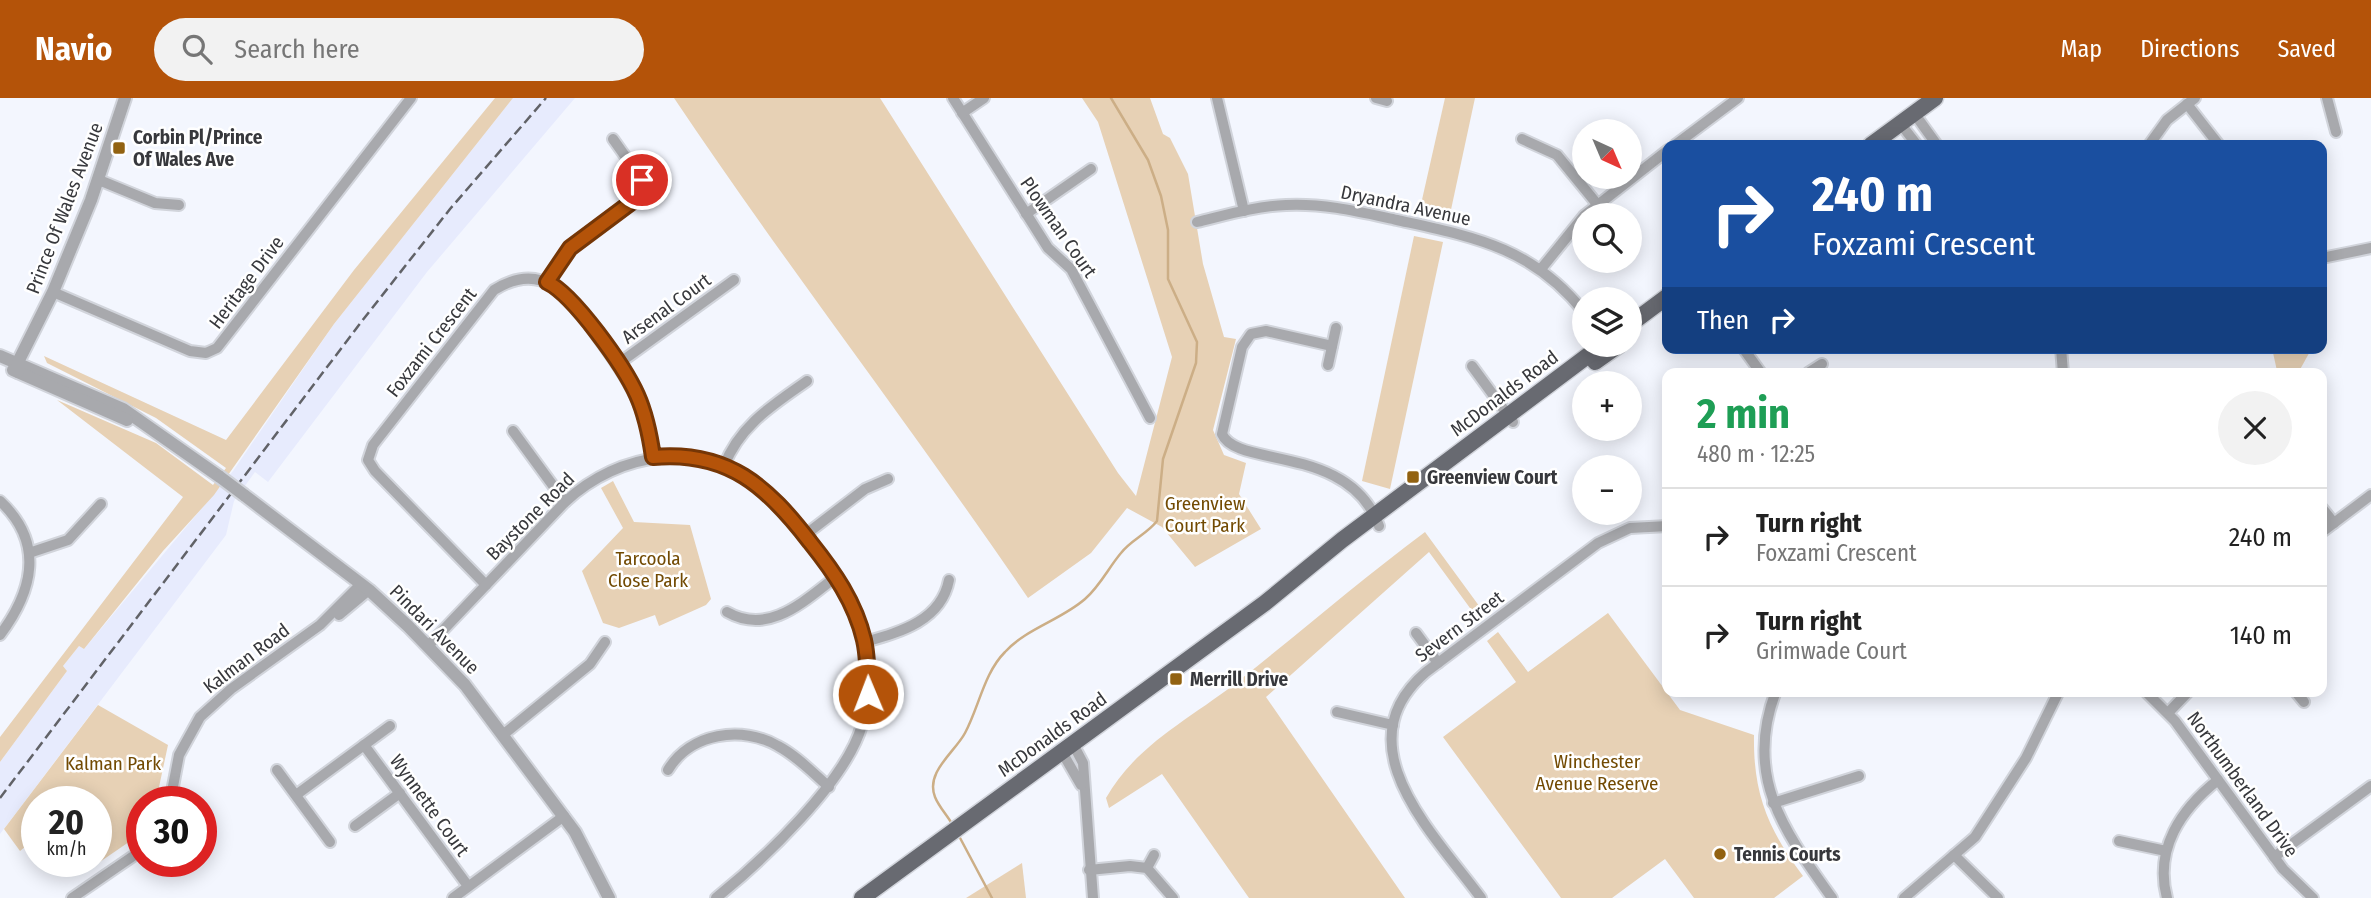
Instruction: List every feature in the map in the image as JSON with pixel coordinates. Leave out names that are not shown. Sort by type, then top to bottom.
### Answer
[{"type":"main road","points":[[1917,117],[1935,98]]},
{"type":"main road","points":[[1880,140],[1950,98]]},
{"type":"main road","points":[[1891,140],[1903,127]]},
{"type":"main road","points":[[1642,315],[1662,300]]},
{"type":"main road","points":[[1642,328],[1662,313]]},
{"type":"main road","name":"McDonalds Road","points":[[862,898],[1595,357]]},
{"type":"street","name":"Prince Of Wales Avenue","points":[[20,366],[99,180],[125,98]]},
{"type":"street","name":"Heritage Drive","points":[[53,292],[190,351],[211,351],[221,344],[411,98]]},
{"type":"street","name":"Plowman Court","points":[[953,98],[1054,255],[1071,269],[1150,418]]},
{"type":"street","points":[[962,113],[984,98]]},
{"type":"street","points":[[1217,98],[1244,211]]},
{"type":"street","points":[[1376,98],[1387,101]]},
{"type":"street","points":[[1682,140],[1738,98]]},
{"type":"street","points":[[2327,98],[2336,132]]},
{"type":"street","points":[[2153,140],[2167,120],[2191,101],[2215,140]]},
{"type":"street","points":[[1917,117],[1933,140]]},
{"type":"street","points":[[1903,127],[1913,140]]},
{"type":"street","points":[[613,139],[642,180],[643,190],[636,200],[564,253],[547,282],[573,302],[618,364],[641,404],[653,457]]},
{"type":"street","points":[[1522,139],[1557,155],[1596,203]]},
{"type":"street","points":[[1598,203],[1662,155]]},
{"type":"street","points":[[1026,214],[1091,169]]},
{"type":"street","points":[[99,180],[155,203],[180,205]]},
{"type":"street","name":"Dryandra Avenue","points":[[1197,222],[1244,211],[1300,205],[1350,210],[1478,238],[1508,249],[1541,269],[1572,300]]},
{"type":"street","points":[[1541,269],[1572,231]]},
{"type":"street","points":[[2327,257],[2371,248]]},
{"type":"street","name":"Arsenal Court","points":[[618,364],[734,280]]},
{"type":"street","name":"Foxzami Crescent","points":[[486,585],[375,471],[369,463],[369,455],[373,445],[487,296],[512,281],[547,282]]},
{"type":"street","points":[[1328,365],[1336,328]]},
{"type":"street","points":[[1332,346],[1266,331],[1251,334],[1242,347],[1222,435],[1234,448],[1322,468],[1341,478],[1375,520]]},
{"type":"street","name":"Pindari Avenue","points":[[0,356],[175,443],[365,587],[428,646],[504,734],[586,850],[609,898]]},
{"type":"street","name":"Pindari Avenue","points":[[0,364],[20,366]]},
{"type":"street","points":[[1816,368],[1822,364]]},
{"type":"street","points":[[1472,366],[1511,419]]},
{"type":"street","points":[[724,466],[730,449],[748,425],[807,381]]},
{"type":"street","points":[[513,431],[565,502]]},
{"type":"street","name":"Baystone Road","points":[[428,646],[565,502],[598,476],[623,464],[653,457],[691,458],[724,466],[764,488],[805,535],[836,576],[852,603],[865,642],[868,694],[862,727],[848,759],[829,787],[716,898]]},
{"type":"street","points":[[805,535],[865,488],[888,479]]},
{"type":"street","points":[[2327,528],[2371,495]]},
{"type":"street","points":[[0,501],[20,527],[29,553],[29,576],[24,598],[0,635]]},
{"type":"street","points":[[29,553],[68,540],[102,504]]},
{"type":"street","points":[[2327,514],[2334,523]]},
{"type":"street","name":"Severn Street","points":[[1481,898],[1400,784],[1392,761],[1393,725],[1408,691],[1438,663],[1608,537],[1640,526],[1662,526]]},
{"type":"street","points":[[727,612],[744,621],[771,619],[798,605],[836,576]]},
{"type":"street","points":[[865,642],[907,628],[928,616],[940,605],[949,580]]},
{"type":"street","name":"Kalman Road","points":[[173,786],[179,755],[200,717],[230,689],[320,625],[346,610],[365,587]]},
{"type":"street","points":[[1416,633],[1438,663]]},
{"type":"street","points":[[504,734],[590,664],[605,642]]},
{"type":"street","points":[[1775,697],[1765,747],[1773,803],[1792,843],[1832,898]]},
{"type":"street","points":[[1904,898],[1954,855],[1993,809],[2026,758],[2055,697]]},
{"type":"street","name":"Northumberland Drive","points":[[2151,697],[2168,713],[2292,880],[2313,898]]},
{"type":"street","points":[[2168,713],[2183,697]]},
{"type":"street","points":[[2300,697],[2304,702]]},
{"type":"street","points":[[1337,712],[1393,725]]},
{"type":"street","name":"Wynnette Court","points":[[296,795],[390,726]]},
{"type":"street","points":[[668,770],[676,758],[696,744],[717,736],[741,734],[777,745],[829,787]]},
{"type":"street","name":"Wynnette Court","points":[[364,745],[468,886]]},
{"type":"street","points":[[1068,748],[1083,763],[1093,898]]},
{"type":"street","points":[[277,770],[330,842]]},
{"type":"street","points":[[1773,803],[1858,776]]},
{"type":"street","points":[[2167,898],[2164,870],[2166,851],[2185,810],[2218,780]]},
{"type":"street","points":[[2274,857],[2371,786]]},
{"type":"street","points":[[355,826],[400,793]]},
{"type":"street","points":[[453,898],[564,816]]},
{"type":"street","points":[[2119,841],[2166,851]]},
{"type":"street","points":[[1147,868],[1154,855]]},
{"type":"street","points":[[1954,855],[1998,898]]},
{"type":"street","points":[[72,898],[126,861]]},
{"type":"street","points":[[1090,870],[1130,866],[1147,868],[1173,898]]},
{"type":"shaded area","points":[[513,98],[575,98],[427,272],[268,482],[255,472],[234,501],[226,535],[36,786],[21,786],[21,806],[0,834],[0,762],[67,671],[63,666],[79,646],[84,649],[233,471],[334,324]]},
{"type":"green space","points":[[495,98],[513,98],[334,324],[214,495],[163,551],[84,649],[79,646],[63,666],[67,671],[0,762],[0,737],[183,497],[57,400],[156,443],[213,485],[226,468],[156,418],[47,363],[44,356],[226,440],[354,270]]},
{"type":"green space","name":"Greenview Court Park","points":[[674,98],[880,98],[1118,473],[1136,496],[1172,357],[1098,122],[1082,98],[1150,98],[1163,134],[1170,138],[1188,174],[1203,264],[1224,337],[1236,339],[1213,430],[1224,455],[1246,463],[1239,494],[1261,529],[1195,567],[1162,527],[1127,508],[1091,553],[1028,598]]},
{"type":"green space","points":[[1445,98],[1475,98],[1449,219],[1419,213]]},
{"type":"green space","points":[[1414,236],[1443,242],[1390,489],[1362,481]]},
{"type":"green space","points":[[2273,354],[2309,354],[2301,368],[2276,368]]},
{"type":"green space","name":"Tarcoola Close Park","points":[[613,481],[634,522],[690,525],[711,599],[706,605],[659,626],[655,615],[619,628],[603,623],[582,571],[623,528],[601,488]]},
{"type":"green space","points":[[1425,532],[1485,614],[1478,619],[1429,552],[1266,697],[1405,898],[1249,898],[1162,774],[1109,808],[1106,798],[1119,779],[1150,746],[1241,679]]},
{"type":"green space","name":"Winchester Avenue Reserve","points":[[1608,613],[1662,686],[1662,697],[1670,697],[1680,710],[1754,735],[1756,775],[1765,810],[1780,842],[1803,876],[1774,898],[1694,898],[1665,859],[1612,898],[1561,898],[1443,737],[1516,682],[1487,641],[1498,632],[1528,672]]},
{"type":"green space","name":"Kalman Park","points":[[98,705],[168,745],[159,786],[126,786],[126,844],[112,854],[112,786],[37,786]]},
{"type":"green space","name":"Kalman Park","points":[[21,807],[20,851],[4,829]]},
{"type":"green space","points":[[1022,863],[1026,898],[966,898]]},
{"type":"waterway","points":[[952,824],[935,797],[934,779],[942,763],[965,733],[998,660],[1023,637],[1085,599],[1125,548],[1157,521],[1163,459],[1196,363],[1197,342],[1168,279],[1168,230],[1161,196],[1148,160],[1111,98]]},
{"type":"waterway","points":[[959,836],[992,898]]},
{"type":"railway","points":[[0,798],[362,321],[450,209],[546,98]]},
{"type":"place","name":"Corbin Pl/Prince Of Wales Ave","points":[[119,148]]},
{"type":"place","name":"Greenview Court","points":[[1413,477]]},
{"type":"place","name":"Merrill Drive","points":[[1176,679]]},
{"type":"place","name":"Tennis Courts","points":[[1720,854]]},
{"type":"route","points":[[642,180],[644,186],[641,195],[564,253],[547,282],[565,293],[573,302],[636,392],[646,419],[653,457],[691,458],[724,466],[764,488],[782,505],[836,576],[852,603],[865,642],[868,694]]}]
